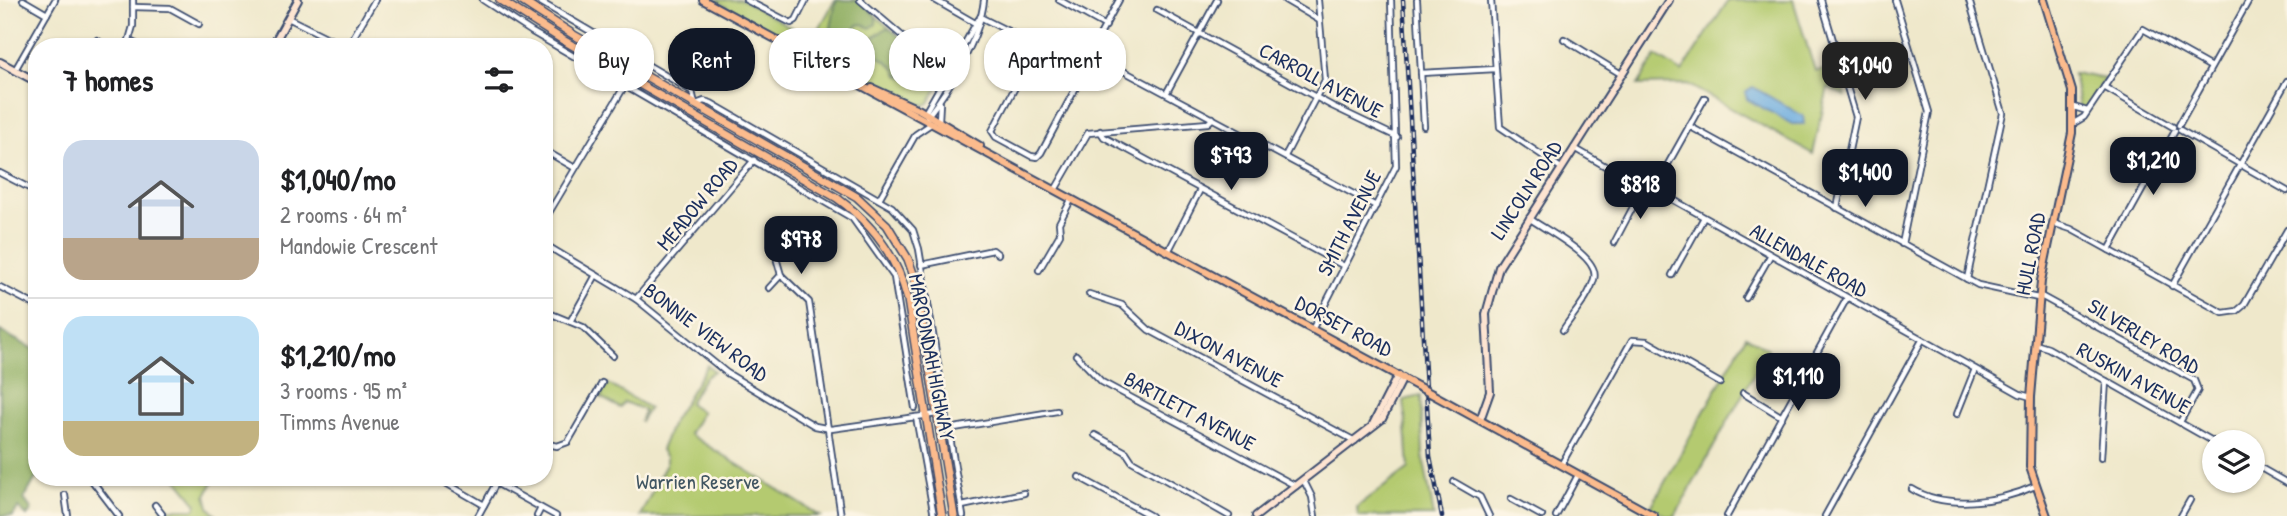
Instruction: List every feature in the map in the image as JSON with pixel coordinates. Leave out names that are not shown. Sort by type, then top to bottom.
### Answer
[{"type":"highway","name":"MAROONDAH HIGHWAY","points":[[500,0],[562,40],[837,198],[874,230],[902,275],[926,415],[939,516]]},
{"type":"highway","name":"MAROONDAH HIGHWAY","points":[[520,0],[847,191],[878,215],[908,258],[918,296],[954,516]]},
{"type":"main road","points":[[277,38],[298,0]]},
{"type":"main road","name":"DORSET ROAD","points":[[703,0],[842,76],[927,118],[1016,170],[1416,385],[1652,516]]},
{"type":"main road","name":"LINCOLN ROAD","points":[[1480,420],[1490,392],[1486,321],[1489,295],[1504,256],[1669,0]]},
{"type":"main road","name":"HULL ROAD","points":[[2044,0],[2074,107],[2074,123],[2039,296],[2031,397],[2028,458],[2047,516]]},
{"type":"main road","points":[[0,62],[28,77]]},
{"type":"main road","points":[[1372,426],[1400,377]]},
{"type":"main road","points":[[1256,516],[1381,419],[1397,393],[1400,377]]},
{"type":"main road","points":[[1397,393],[1416,385]]},
{"type":"street","points":[[23,0],[47,14]]},
{"type":"street","points":[[33,38],[55,0]]},
{"type":"street","points":[[130,38],[132,0]]},
{"type":"street","points":[[353,38],[375,0]]},
{"type":"street","points":[[483,0],[545,38]]},
{"type":"street","points":[[537,0],[692,91],[695,104],[685,121]]},
{"type":"street","points":[[746,0],[791,23],[796,20],[806,0]]},
{"type":"street","points":[[860,0],[893,28]]},
{"type":"street","points":[[935,0],[977,24]]},
{"type":"street","points":[[970,37],[980,17],[984,0]]},
{"type":"street","points":[[1061,0],[1106,26],[1119,0]]},
{"type":"street","points":[[1167,92],[1217,0]]},
{"type":"street","points":[[1285,0],[1320,20]]},
{"type":"street","points":[[1285,156],[1325,80],[1318,0]]},
{"type":"street","name":"SMITH AVENUE","points":[[1312,330],[1396,166],[1391,0]]},
{"type":"street","points":[[1417,0],[1424,126]]},
{"type":"street","points":[[1491,0],[1501,129],[1561,168]]},
{"type":"street","points":[[1821,0],[1856,117],[1838,208]]},
{"type":"street","points":[[1895,0],[1929,112],[1902,244]]},
{"type":"street","points":[[1966,279],[2003,113],[1969,0]]},
{"type":"street","points":[[2109,250],[2249,0]]},
{"type":"street","points":[[133,7],[170,8],[199,24]]},
{"type":"street","name":"CARROLL AVENUE","points":[[1157,10],[1397,137]]},
{"type":"street","points":[[980,17],[1002,28]]},
{"type":"street","points":[[288,18],[328,38]]},
{"type":"street","points":[[2074,123],[2087,111],[2143,29],[2211,67]]},
{"type":"street","points":[[1564,39],[1621,74]]},
{"type":"street","points":[[553,43],[574,56]]},
{"type":"street","points":[[15,70],[28,47]]},
{"type":"street","points":[[1421,74],[1496,69]]},
{"type":"street","points":[[1126,72],[1376,206]]},
{"type":"street","points":[[2172,286],[2287,81]]},
{"type":"street","points":[[2104,87],[2287,191]]},
{"type":"street","points":[[553,206],[622,91]]},
{"type":"street","points":[[631,91],[852,218],[888,267],[897,293],[915,408]]},
{"type":"street","points":[[916,134],[924,125],[941,91]]},
{"type":"street","points":[[879,199],[945,91]]},
{"type":"street","points":[[1013,91],[992,131],[996,137],[1037,157],[1074,91]]},
{"type":"street","points":[[927,118],[943,95]]},
{"type":"street","points":[[1654,189],[1705,98]]},
{"type":"street","points":[[695,104],[704,101],[711,103],[879,199],[900,213],[913,230],[963,516]]},
{"type":"street","points":[[2074,107],[2087,111]]},
{"type":"street","points":[[1055,191],[1082,138],[1100,131],[1209,123],[1213,117]]},
{"type":"street","name":"SILVERLEY ROAD","points":[[1689,125],[1966,279],[2039,296],[2194,380],[2197,390],[2180,422]]},
{"type":"street","points":[[1100,131],[1104,137],[1344,267]]},
{"type":"street","name":"ALLENDALE ROAD","points":[[1574,148],[1643,188],[1654,189],[1921,342],[2020,394],[2031,397]]},
{"type":"street","points":[[553,156],[575,169]]},
{"type":"street","points":[[789,157],[806,157]]},
{"type":"street","name":"MEADOW ROAD","points":[[636,299],[754,160]]},
{"type":"street","points":[[0,173],[28,187]]},
{"type":"street","points":[[1614,243],[1643,188]]},
{"type":"street","points":[[1168,252],[1200,190]]},
{"type":"street","points":[[1039,270],[1060,234],[1059,223],[1071,200]]},
{"type":"street","points":[[1529,218],[1576,248],[1593,270],[1595,278],[1581,306],[1563,330]]},
{"type":"street","points":[[1672,275],[1703,219]]},
{"type":"street","points":[[2053,222],[2067,226],[2220,312],[2237,311],[2244,306],[2287,230]]},
{"type":"street","points":[[921,265],[990,248],[998,254]]},
{"type":"street","name":"BONNIE VIEW ROAD","points":[[553,249],[636,299],[727,373],[815,426],[827,428]]},
{"type":"street","points":[[1746,298],[1770,256]]},
{"type":"street","points":[[777,261],[781,275],[809,302],[841,516]]},
{"type":"street","points":[[571,320],[596,275]]},
{"type":"street","points":[[769,288],[781,275]]},
{"type":"street","points":[[924,281],[918,296],[929,310]]},
{"type":"street","points":[[0,287],[28,301]]},
{"type":"street","name":"DIXON AVENUE","points":[[1090,294],[1122,305],[1149,330],[1356,441]]},
{"type":"street","points":[[1727,516],[1847,298]]},
{"type":"street","points":[[553,314],[571,320],[614,356]]},
{"type":"street","points":[[1561,465],[1628,344],[1635,339],[1647,341],[1720,383]]},
{"type":"street","points":[[1825,516],[1921,342]]},
{"type":"street","name":"RUSKIN AVENUE","points":[[2035,344],[2044,346],[2202,435]]},
{"type":"street","name":"BARTLETT AVENUE","points":[[1076,355],[1102,382],[1297,486]]},
{"type":"street","points":[[1957,414],[1975,369]]},
{"type":"street","points":[[2101,458],[2106,381]]},
{"type":"street","points":[[553,445],[568,442],[602,383]]},
{"type":"street","points":[[1743,393],[1782,417]]},
{"type":"street","points":[[913,394],[924,404]]},
{"type":"street","points":[[948,429],[1057,411]]},
{"type":"street","points":[[827,428],[937,414]]},
{"type":"street","points":[[916,417],[931,501],[939,516]]},
{"type":"street","points":[[1095,435],[1126,452],[1132,461],[1229,516]]},
{"type":"street","points":[[2265,470],[2287,483]]},
{"type":"street","points":[[1556,516],[1578,475]]},
{"type":"street","points":[[1079,477],[1151,516]]},
{"type":"street","points":[[1304,481],[1312,498],[1315,516]]},
{"type":"street","points":[[1454,482],[1479,496],[1489,516]]},
{"type":"street","points":[[96,486],[119,516]]},
{"type":"street","points":[[452,486],[484,505]]},
{"type":"street","points":[[478,516],[495,486]]},
{"type":"street","points":[[506,486],[556,516]]},
{"type":"street","points":[[1912,489],[1950,502],[2001,500],[2035,486]]},
{"type":"street","points":[[962,506],[1024,493]]},
{"type":"street","points":[[65,495],[68,516]]},
{"type":"street","points":[[1511,499],[1542,516]]},
{"type":"street","points":[[2181,516],[2190,500]]},
{"type":"street","points":[[537,516],[541,508]]},
{"type":"street","points":[[155,516],[158,509]]},
{"type":"green space","points":[[714,0],[743,0],[792,28],[769,28],[769,31]]},
{"type":"green space","points":[[835,0],[859,0],[889,28],[889,91],[936,91],[929,103],[922,106],[875,85],[875,28],[820,28]]},
{"type":"green space","points":[[836,0],[859,0],[876,16],[876,24],[870,28],[863,24],[856,28],[831,28]]},
{"type":"green space","points":[[1793,0],[1815,71],[1837,69],[1845,96],[1828,87],[1813,154],[1687,84],[1638,85],[1656,56],[1682,72],[1728,1]]},
{"type":"green space","points":[[889,28],[889,64],[875,54],[875,36]]},
{"type":"green space","points":[[2073,73],[2105,79],[2085,108],[2079,106]]},
{"type":"green space","points":[[0,331],[28,346],[28,486],[31,486],[24,499],[32,510],[27,516],[18,508],[13,516],[0,516]]},
{"type":"green space","points":[[1746,336],[1768,349],[1675,516],[1667,516],[1651,507]]},
{"type":"green space","name":"Warrien Reserve","points":[[707,365],[714,371],[704,378],[689,403],[702,412],[689,434],[820,516],[640,516],[666,464],[666,457],[661,450],[672,423]]},
{"type":"green space","points":[[608,384],[649,408],[640,422],[644,410],[624,402],[620,408],[600,397]]},
{"type":"green space","points":[[1421,396],[1423,456],[1434,516],[1358,516],[1357,507],[1409,468],[1404,400]]},
{"type":"green space","points":[[182,486],[211,486],[206,495],[209,507],[217,516],[166,513],[162,509],[194,509],[197,504]]},
{"type":"water","points":[[1753,87],[1803,116],[1804,124],[1792,124],[1747,99],[1745,92]]},
{"type":"railway","points":[[1403,0],[1430,456],[1442,516]]}]
